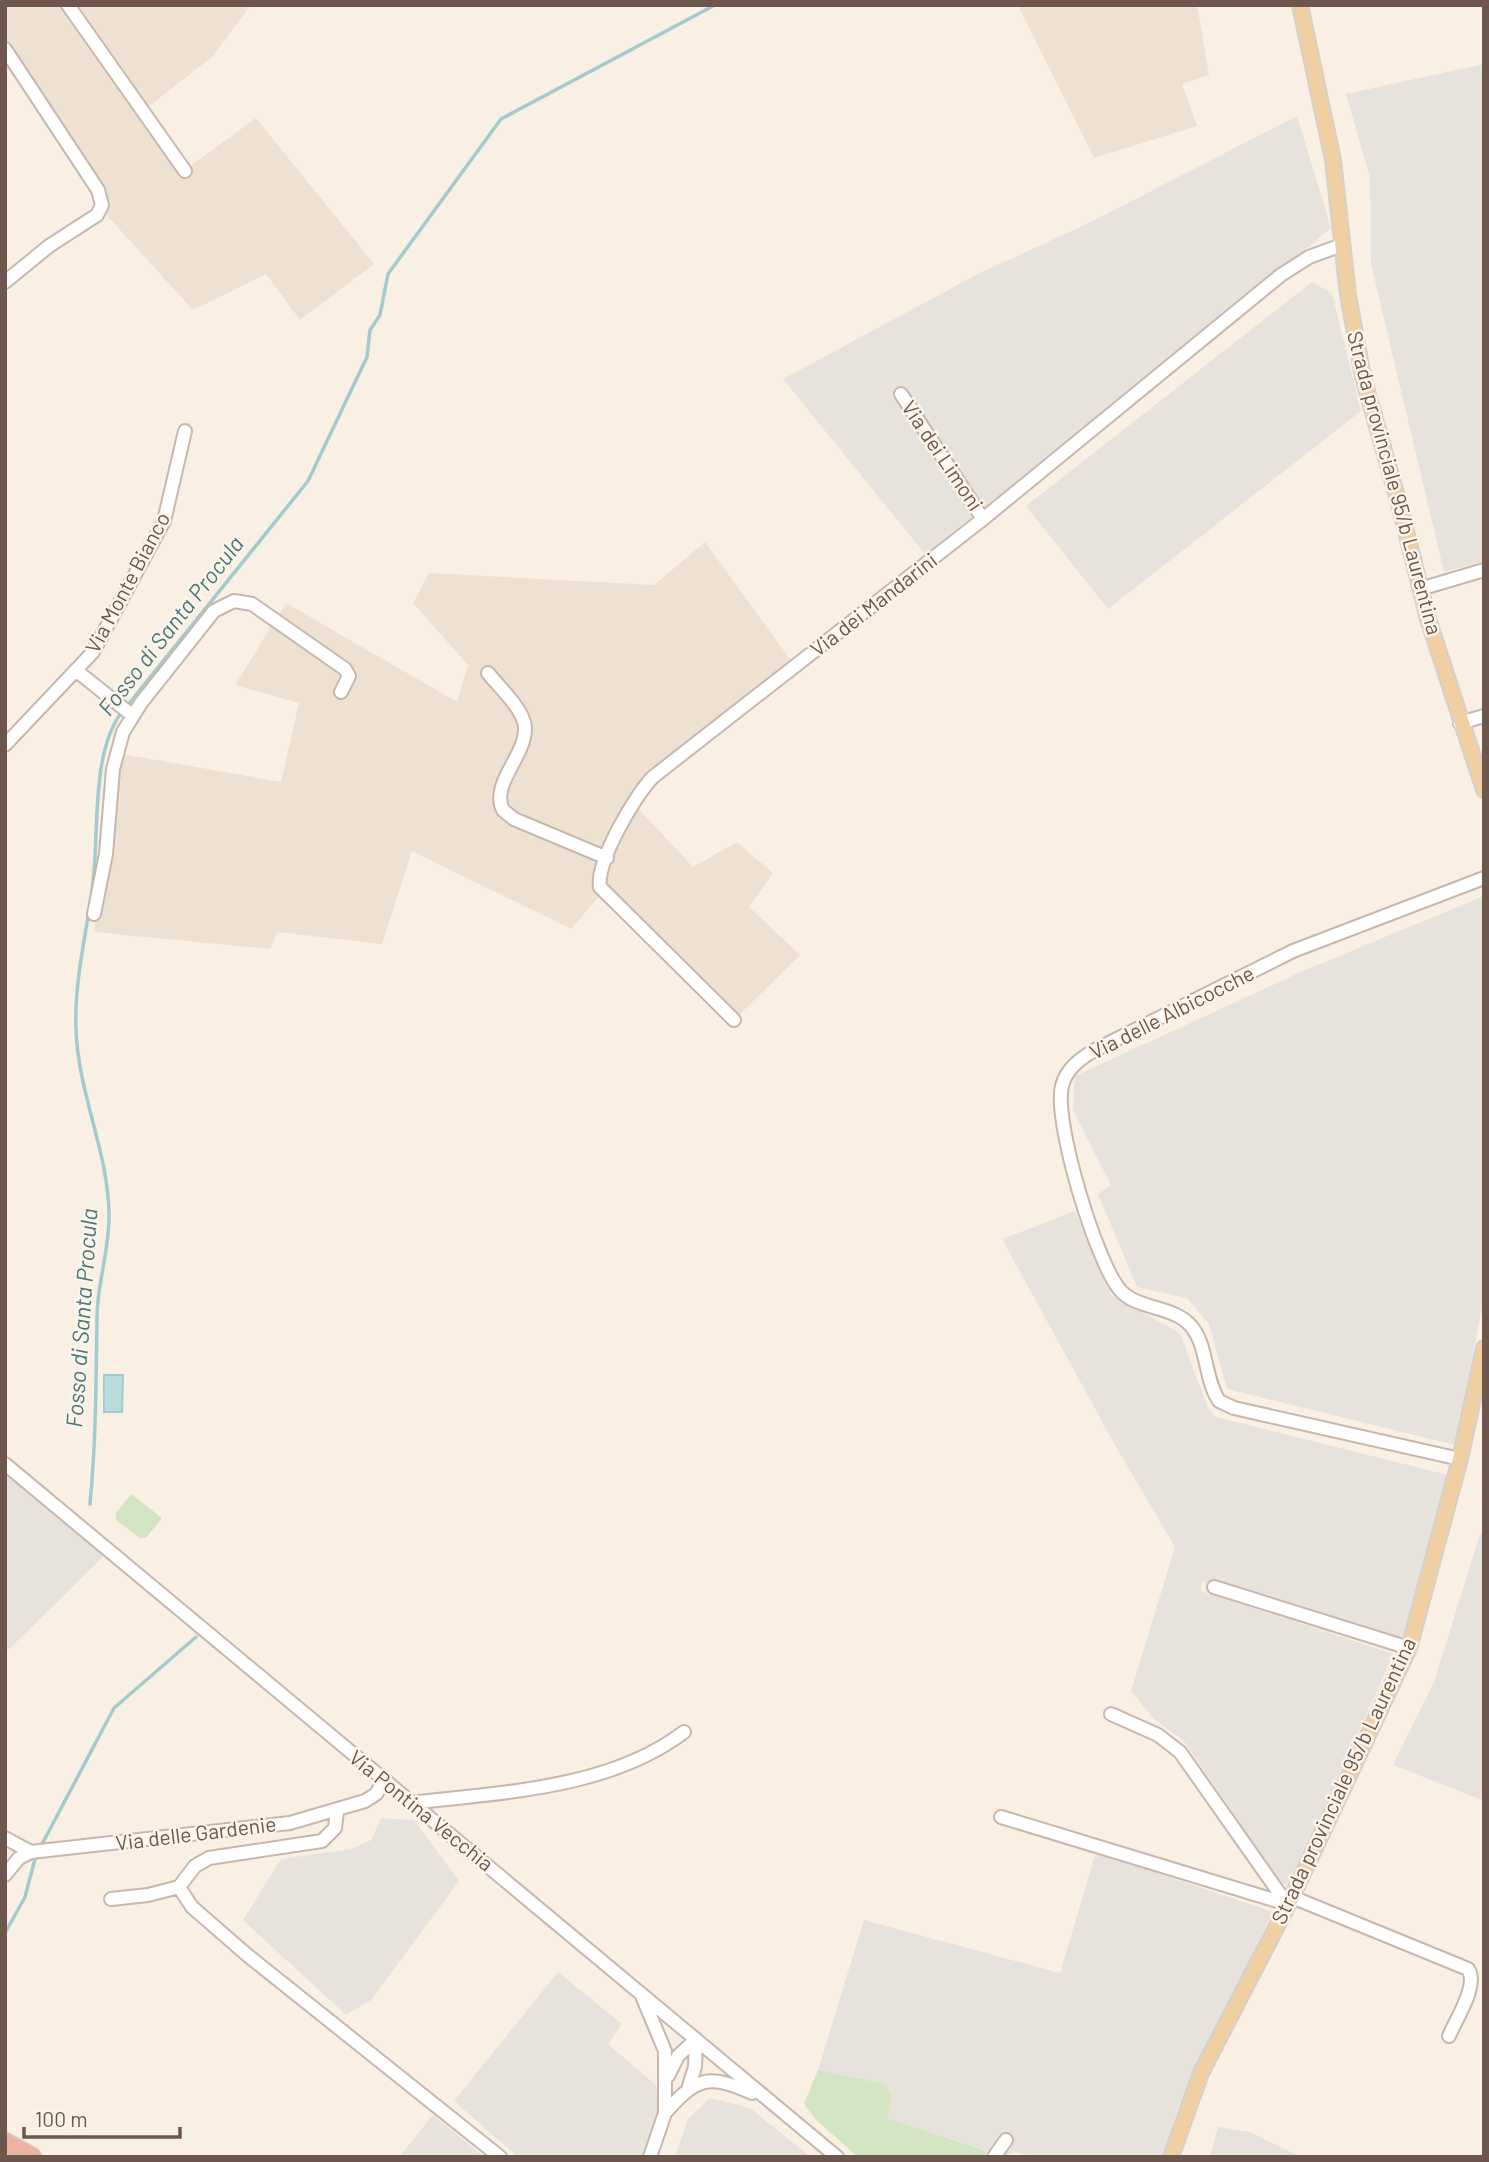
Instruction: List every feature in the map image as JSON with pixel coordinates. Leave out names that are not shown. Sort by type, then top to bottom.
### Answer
[{"type":"highway","points":[[5,2142],[32,2157]]},
{"type":"main road","name":"Strada provinciale 95/b Laurentina","points":[[1300,5],[1328,134],[1351,320],[1363,377],[1404,520],[1420,589],[1460,723],[1484,790]]},
{"type":"main road","name":"Strada provinciale 95/b Laurentina","points":[[1171,2157],[1201,2074],[1290,1900],[1409,1648],[1460,1459],[1484,1348]]},
{"type":"street","points":[[68,5],[185,171]]},
{"type":"street","points":[[5,49],[98,190],[102,205],[94,217],[49,246],[5,282]]},
{"type":"street","name":"Via dei Mandarini","points":[[734,1020],[602,890],[599,880],[635,799],[653,777],[983,519],[1285,271],[1309,257],[1342,245]]},
{"type":"street","name":"Via dei Limoni","points":[[901,394],[983,519]]},
{"type":"street","name":"Via Monte Bianco","points":[[5,745],[78,672],[93,652],[164,521],[185,431]]},
{"type":"street","points":[[1420,589],[1484,570]]},
{"type":"street","points":[[94,914],[107,844],[113,769],[121,739],[132,715],[212,614],[223,605],[234,601],[256,606],[345,669],[349,676],[341,692]]},
{"type":"street","points":[[78,672],[132,715]]},
{"type":"street","points":[[488,673],[524,724],[524,736],[501,794],[503,810],[513,819],[607,858]]},
{"type":"street","points":[[1460,723],[1484,716]]},
{"type":"street","name":"Via delle Albicocche","points":[[1460,1459],[1234,1408],[1219,1401],[1198,1339],[1189,1325],[1179,1317],[1129,1297],[1116,1285],[1083,1206],[1061,1094],[1071,1069],[1093,1051],[1293,951],[1484,878]]},
{"type":"street","name":"Via Pontina Vecchia","points":[[5,1464],[837,2157]]},
{"type":"street","points":[[1214,1587],[1409,1648]]},
{"type":"street","points":[[1111,1714],[1158,1735],[1183,1755],[1290,1900]]},
{"type":"street","points":[[412,1802],[514,1791],[581,1777],[643,1757],[684,1732]]},
{"type":"street","name":"Via delle Gardenie","points":[[31,1852],[267,1827],[337,1811],[371,1798],[384,1781]]},
{"type":"street","points":[[111,1899],[148,1895],[179,1887],[195,1866],[209,1858],[322,1841],[335,1828],[337,1811]]},
{"type":"street","points":[[1001,1817],[1290,1900],[1468,1969],[1471,1973],[1470,1986],[1449,2036]]},
{"type":"street","points":[[5,1838],[31,1852]]},
{"type":"street","points":[[5,1875],[19,1858],[31,1852]]},
{"type":"street","points":[[179,1887],[192,1907],[246,1954],[500,2157]]},
{"type":"street","points":[[641,1992],[663,2043],[666,2084],[665,2113],[650,2157]]},
{"type":"street","points":[[666,2084],[678,2056],[695,2039]]},
{"type":"street","points":[[665,2113],[689,2086],[695,2067],[695,2039]]},
{"type":"street","points":[[689,2086],[725,2084],[765,2099]]},
{"type":"street","points":[[994,2157],[1006,2140]]},
{"type":"shaded area","points":[[5,5],[251,5],[212,57],[143,111],[185,170],[256,118],[374,264],[300,320],[266,274],[193,310],[101,209],[5,50]]},
{"type":"shaded area","points":[[1018,5],[1197,5],[1209,75],[1182,84],[1197,126],[1094,158]]},
{"type":"shaded area","points":[[1484,64],[1484,561],[1444,572],[1371,264],[1370,178],[1346,94]]},
{"type":"shaded area","points":[[1297,116],[1331,228],[1202,335],[925,554],[783,379],[976,275],[1093,221]]},
{"type":"shaded area","points":[[1312,282],[1332,293],[1361,411],[1108,609],[1026,506]]},
{"type":"shaded area","points":[[705,542],[795,666],[666,768],[633,803],[693,867],[737,842],[773,873],[749,907],[800,955],[734,1020],[603,892],[571,929],[412,851],[382,944],[277,932],[270,949],[94,932],[117,753],[281,782],[299,703],[235,685],[286,603],[457,702],[468,665],[413,603],[429,573],[654,585]]},
{"type":"shaded area","points":[[1484,896],[1484,1297],[1455,1445],[1227,1389],[1209,1324],[1187,1298],[1137,1287],[1098,1194],[1111,1185],[1073,1110],[1075,1076],[1303,971]]},
{"type":"shaded area","points":[[1075,1211],[1112,1296],[1180,1333],[1208,1408],[1216,1417],[1456,1477],[1415,1642],[1202,1581],[1201,1591],[1394,1654],[1288,1886],[1279,1881],[1183,1740],[1155,1720],[1131,1691],[1175,1547],[1115,1445],[1002,1239]]},
{"type":"shaded area","points":[[5,1469],[104,1556],[5,1653]]},
{"type":"shaded area","points":[[1480,1534],[1484,1536],[1484,1801],[1393,1765],[1434,1682]]},
{"type":"shaded area","points":[[381,1818],[414,1820],[459,1881],[371,2000],[346,2015],[243,1920],[281,1859],[351,1849],[371,1840]]},
{"type":"shaded area","points":[[1096,1852],[1273,1912],[1178,2108],[1164,2157],[1034,2157],[1015,2152],[1004,2156],[887,2118],[892,2098],[886,2084],[818,2070],[864,1920],[1060,1973]]},
{"type":"shaded area","points":[[558,1972],[622,2024],[608,2044],[659,2088],[657,2141],[649,2157],[518,2157],[454,2101]]},
{"type":"shaded area","points":[[710,2098],[750,2108],[811,2157],[675,2157],[688,2119]]},
{"type":"shaded area","points":[[433,2115],[484,2157],[399,2157]]},
{"type":"shaded area","points":[[1218,2127],[1250,2132],[1301,2157],[1210,2157]]},
{"type":"green space","points":[[131,1494],[162,1518],[146,1538],[140,1538],[116,1520],[116,1513]]},
{"type":"green space","points":[[818,2070],[886,2084],[892,2098],[887,2118],[987,2151],[983,2157],[858,2157],[816,2120],[804,2104]]},
{"type":"water","points":[[104,1375],[123,1375],[122,1412],[104,1412]]},
{"type":"waterway","name":"Fosso di Santa Procula","points":[[127,706],[308,481],[367,357],[370,330],[380,315],[388,274],[501,119],[715,5]]},
{"type":"waterway","name":"Fosso di Santa Procula","points":[[90,1504],[95,1435],[98,1305],[108,1240],[109,1213],[104,1167],[78,1053],[76,1011],[93,883],[101,770],[112,728],[122,712]]},
{"type":"waterway","name":"Fosso di Santa Procula","points":[[40,1848],[114,1708],[196,1637]]},
{"type":"waterway","name":"Fosso di Santa Procula","points":[[5,1933],[25,1897],[36,1855]]}]
